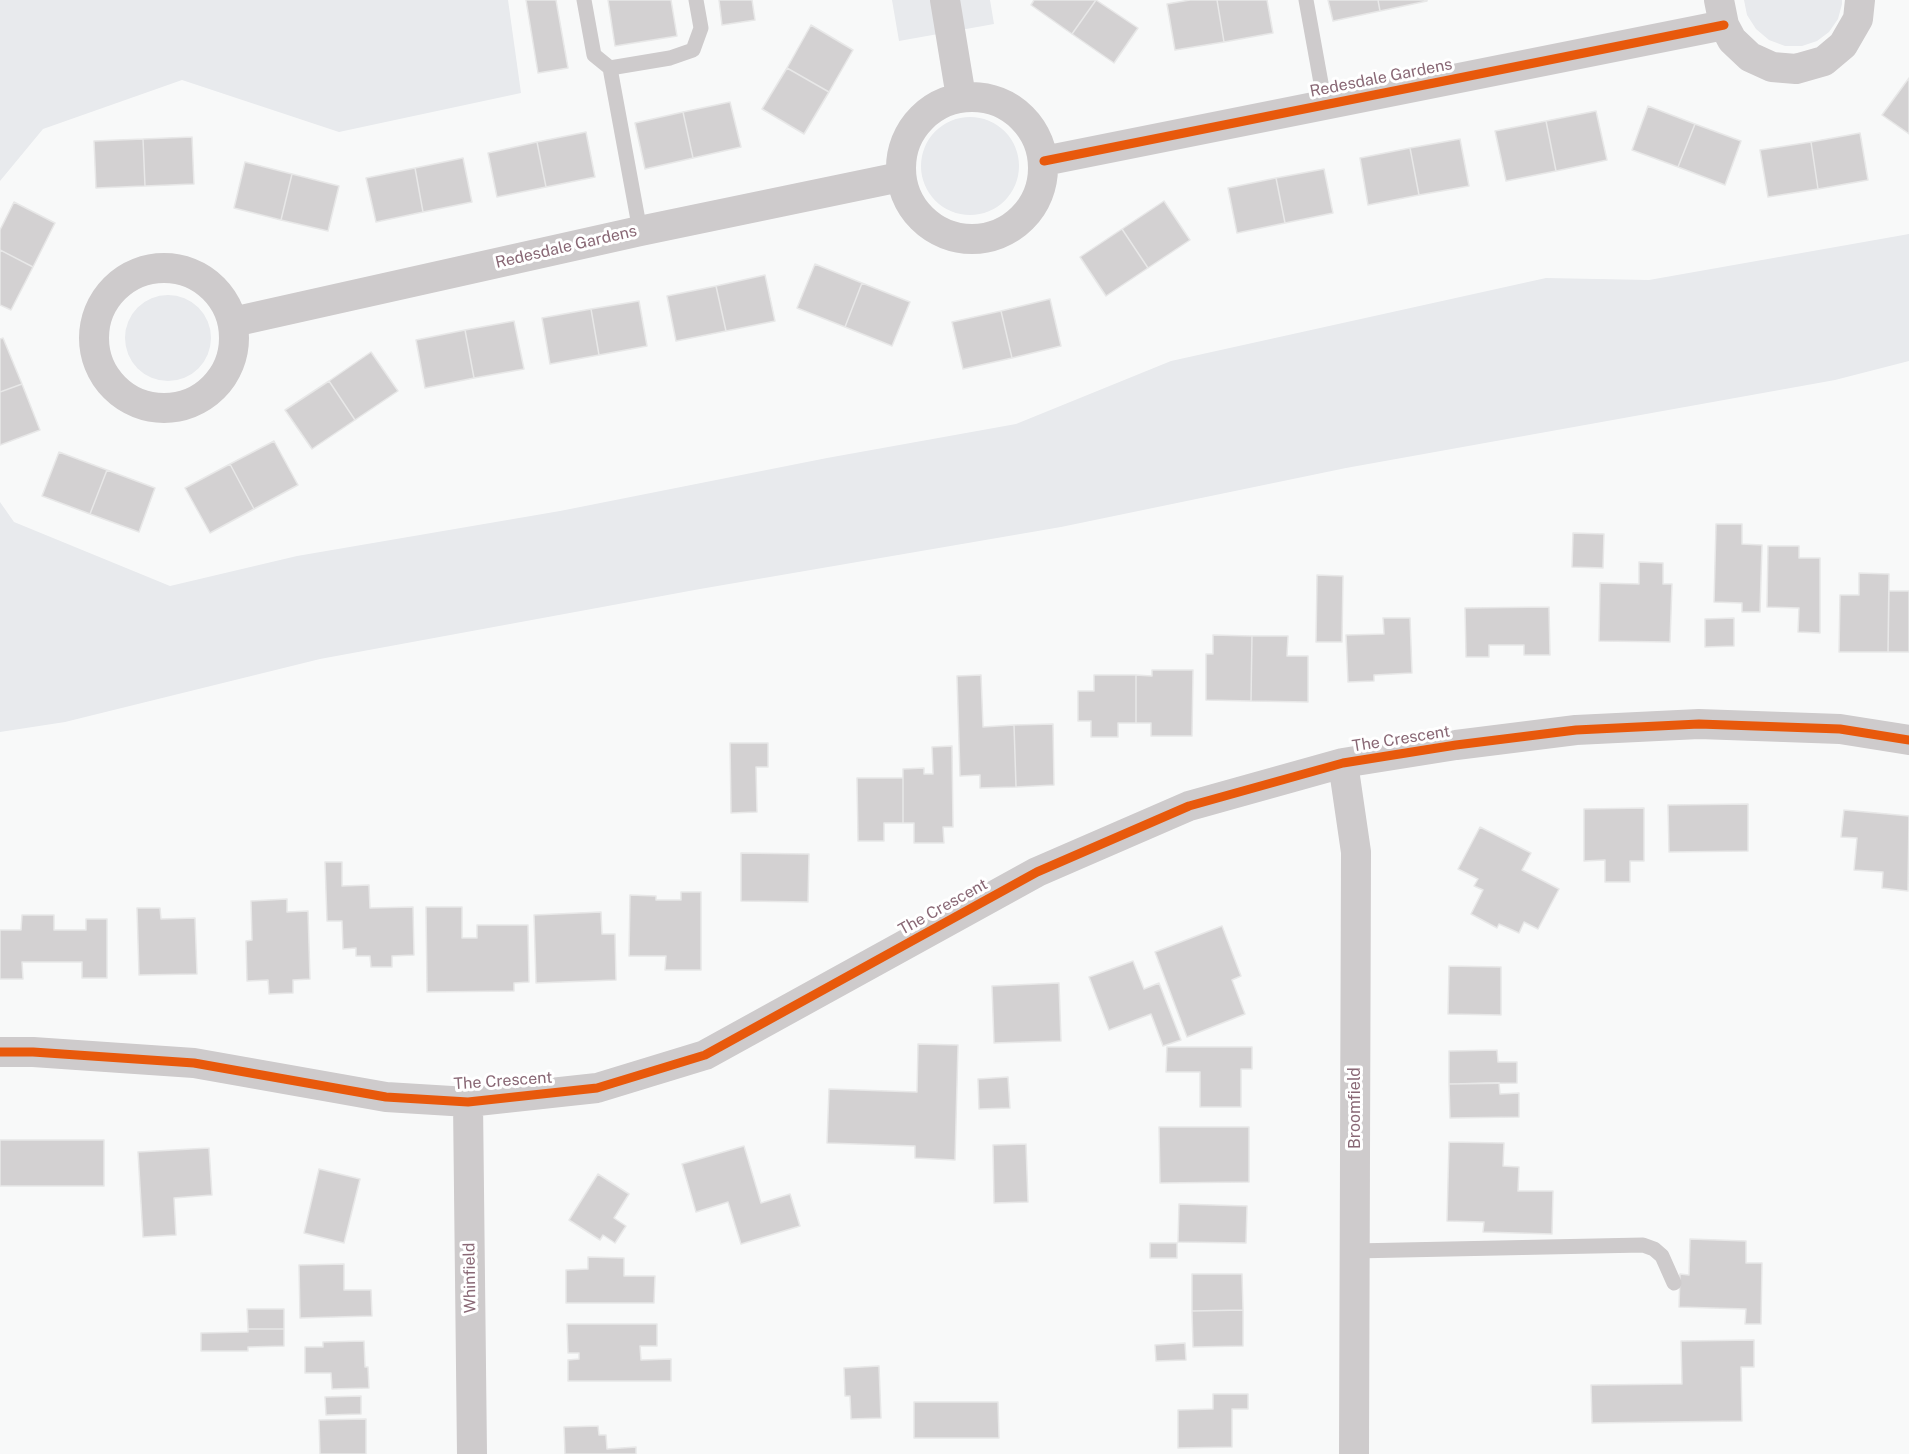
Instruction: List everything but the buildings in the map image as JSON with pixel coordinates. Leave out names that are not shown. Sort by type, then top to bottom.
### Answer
[{"type":"street","points":[[945,0],[961,97]]},
{"type":"street","name":"Redesdale Gardens","points":[[1044,161],[1325,105],[1721,13],[1732,40],[1750,57],[1772,67],[1796,69],[1824,61],[1843,45],[1858,19],[1860,0]]},
{"type":"street","points":[[961,97],[987,97],[999,101],[1028,123],[1040,145],[1044,161],[1041,186],[1029,211],[1010,228],[993,236],[968,240],[947,235],[926,223],[914,210],[900,177],[902,152],[910,131],[935,106],[961,97]]},
{"type":"street","name":"Redesdale Gardens","points":[[233,322],[640,231],[900,177]]},
{"type":"street","points":[[173,268],[196,275],[210,285],[226,304],[233,322],[234,346],[227,370],[212,390],[191,403],[157,409],[134,403],[106,379],[95,357],[93,344],[99,309],[122,281],[144,270],[173,268]]},
{"type":"street","name":"The Crescent","points":[[0,1052],[33,1052],[194,1063],[386,1097],[468,1102],[597,1088],[705,1055],[1037,872],[1189,806],[1343,764],[1456,745],[1576,730],[1688,724],[1840,729],[1909,740]]},
{"type":"street","name":"Broomfield","points":[[1343,764],[1356,852],[1354,1454]]},
{"type":"street","name":"Whinfield","points":[[468,1102],[472,1454]]},
{"type":"lane","points":[[584,0],[594,55],[610,68],[640,231]]},
{"type":"lane","points":[[610,68],[670,58],[693,50],[701,28],[696,0]]},
{"type":"lane","points":[[1306,0],[1325,105]]},
{"type":"lane","points":[[1354,1251],[1643,1245],[1654,1249],[1662,1256],[1674,1283]]},
{"type":"shaded area","points":[[0,0],[508,0],[521,93],[339,132],[182,80],[43,129],[0,181]]},
{"type":"shaded area","points":[[892,0],[990,0],[994,24],[899,41]]},
{"type":"shaded area","points":[[1744,0],[1842,0],[1842,4],[1838,19],[1829,32],[1817,41],[1802,46],[1785,46],[1769,40],[1756,29],[1747,15]]},
{"type":"shaded area","points":[[970,117],[989,121],[1005,131],[1015,147],[1019,166],[1015,185],[1005,201],[989,211],[970,215],[951,211],[935,201],[925,185],[921,166],[925,147],[935,131],[951,121]]},
{"type":"shaded area","points":[[1909,234],[1909,361],[1835,380],[1346,468],[1061,527],[700,589],[320,659],[65,722],[0,732],[0,502],[14,522],[170,586],[297,556],[560,511],[827,458],[1016,424],[1171,361],[1546,278],[1649,280]]},
{"type":"shaded area","points":[[168,295],[192,302],[204,314],[211,338],[204,362],[192,374],[168,381],[144,374],[132,362],[125,338],[132,314],[144,302]]},
{"type":"cycle path","points":[[1044,161],[1724,25]]},
{"type":"cycle path","points":[[0,1052],[33,1052],[194,1063],[386,1097],[468,1102],[597,1088],[705,1055],[1037,872],[1189,806],[1343,763],[1456,745],[1576,730],[1699,724],[1840,729],[1909,740]]}]
